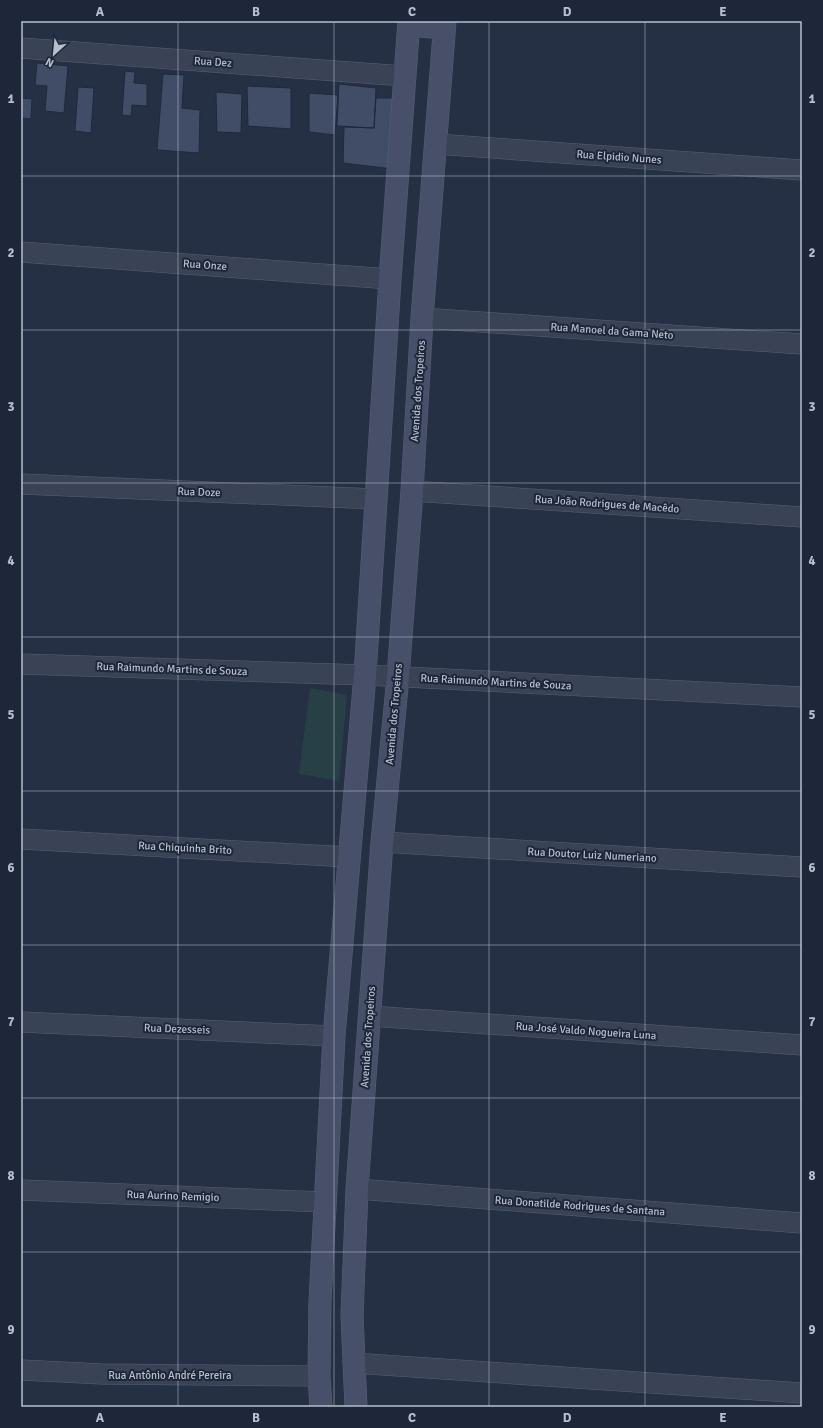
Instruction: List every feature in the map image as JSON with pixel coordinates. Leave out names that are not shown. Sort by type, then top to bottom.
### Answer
[{"type":"main road","points":[[321,1407],[319,1376],[325,1202],[334,1036],[365,675],[404,76],[409,23],[445,24]]},
{"type":"main road","name":"Avenida dos Tropeiros","points":[[356,1407],[352,1315],[357,1190],[382,842],[398,677],[412,491],[422,318],[445,24]]},
{"type":"main road","points":[[332,1087],[364,1088]]},
{"type":"street","name":"Rua Dez","points":[[21,48],[404,76]]},
{"type":"street","name":"Rua Elpidio Nunes","points":[[436,144],[802,170]]},
{"type":"street","name":"Rua Onze","points":[[21,252],[390,279]]},
{"type":"street","name":"Rua Manoel da Gama Neto","points":[[422,318],[802,344]]},
{"type":"street","name":"Rua Doze","points":[[21,484],[376,499]]},
{"type":"street","name":"Rua João Rodrigues de Macêdo","points":[[412,491],[802,517]]},
{"type":"street","name":"Rua Raimundo Martins de Souza","points":[[21,664],[365,675],[802,697]]},
{"type":"street","name":"Rua Chiquinha Brito","points":[[21,839],[349,857]]},
{"type":"street","name":"Rua Doutor Luiz Numeriano","points":[[382,842],[802,867]]},
{"type":"street","name":"Rua José Valdo Nogueira Luna","points":[[369,1016],[802,1045]]},
{"type":"street","name":"Rua Dezesseis","points":[[21,1022],[334,1036]]},
{"type":"street","name":"Rua Aurino Remigio","points":[[21,1190],[325,1202]]},
{"type":"street","name":"Rua Donatilde Rodrigues de Santana","points":[[357,1190],[802,1223]]},
{"type":"street","points":[[353,1363],[802,1394]]},
{"type":"street","name":"Rua Antônio André Pereira","points":[[21,1370],[102,1374],[319,1376]]},
{"type":"green space","points":[[310,688],[347,695],[339,781],[299,774]]},
{"type":"building","points":[[37,63],[68,66],[64,113],[45,111],[47,86],[35,85]]},
{"type":"building","points":[[125,71],[135,72],[134,83],[147,84],[147,106],[132,105],[131,116],[122,115]]},
{"type":"building","points":[[163,74],[184,75],[182,108],[200,110],[199,153],[157,150]]},
{"type":"building","points":[[339,84],[376,88],[374,128],[337,126]]},
{"type":"building","points":[[247,86],[291,88],[291,129],[248,126]]},
{"type":"building","points":[[78,87],[94,88],[91,133],[75,131]]},
{"type":"building","points":[[216,92],[242,94],[241,133],[217,132]]},
{"type":"building","points":[[309,93],[338,95],[335,135],[309,132]]},
{"type":"building","points":[[21,98],[32,99],[31,119],[21,118]]},
{"type":"building","points":[[376,98],[397,98],[393,169],[343,163],[344,127],[374,128]]}]
